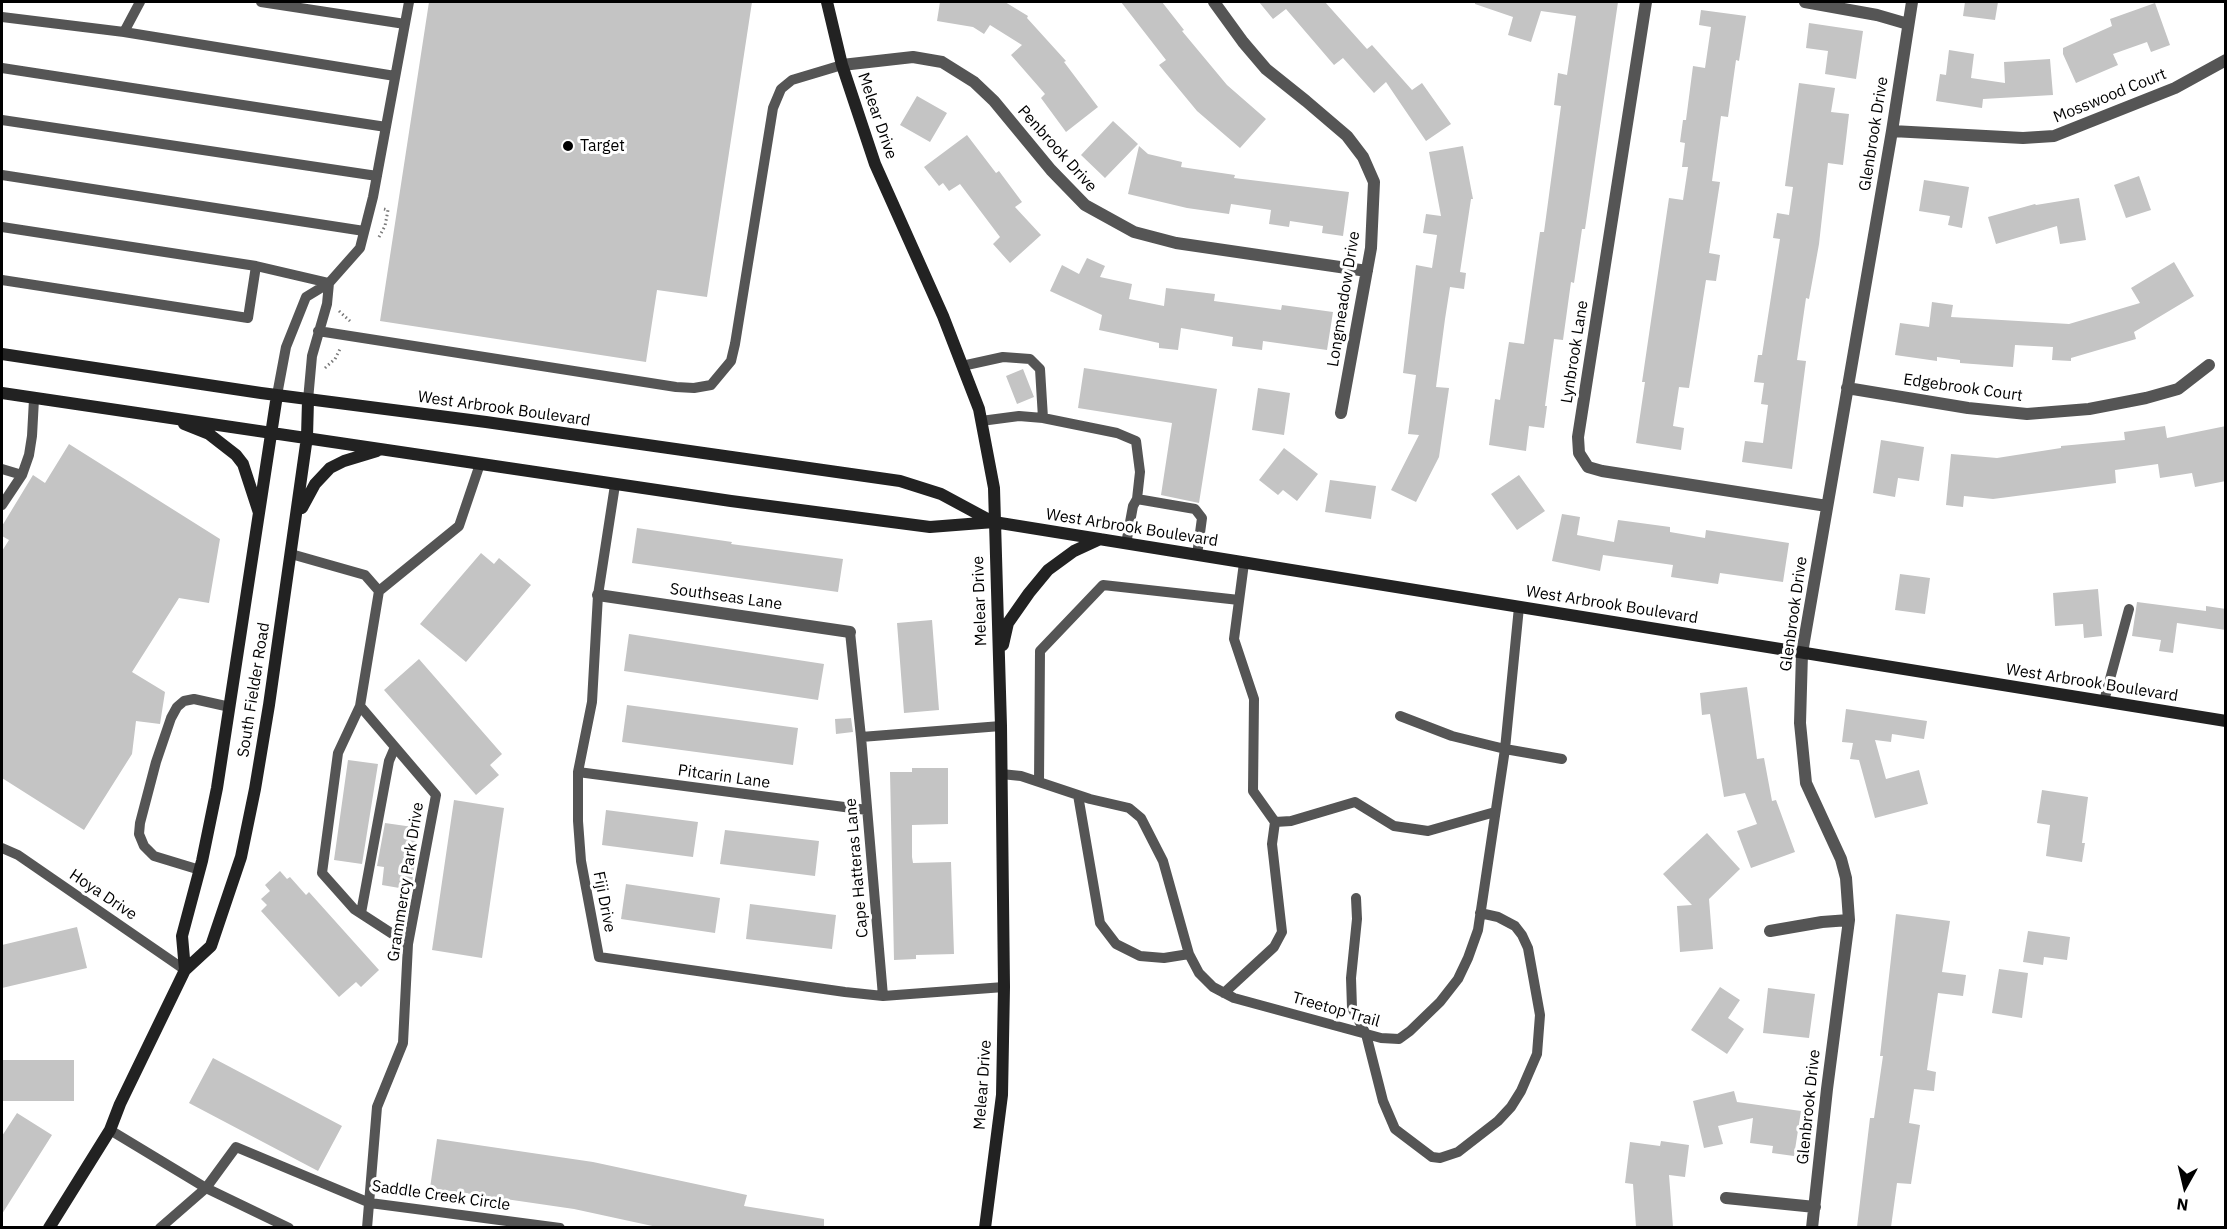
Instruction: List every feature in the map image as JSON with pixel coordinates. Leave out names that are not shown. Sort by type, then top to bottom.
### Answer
[{"type":"street","name":"Melear Drive","points":[[827,2],[842,65],[875,164],[943,316],[981,421],[994,488],[1004,987],[1002,1095],[988,1227]]},
{"type":"street","name":"Longmeadow Drive","points":[[1214,2],[1266,69],[1347,136],[1363,157],[1374,182],[1371,248],[1341,413]]},
{"type":"street","name":"Lynbrook Lane","points":[[1646,2],[1578,437],[1579,453],[1588,466],[1602,471],[1827,506]]},
{"type":"street","points":[[1805,2],[1877,15],[1908,24]]},
{"type":"street","name":"Glenbrook Drive","points":[[1812,1227],[1849,920],[1846,878],[1841,859],[1806,783],[1800,723],[1802,652],[1912,2]]},
{"type":"street","name":"Penbrook Drive","points":[[842,65],[913,57],[942,62],[974,82],[994,101],[1051,170],[1085,206],[1134,232],[1176,243],[1367,271]]},
{"type":"street","name":"Mosswood Court","points":[[1892,130],[2023,138],[2054,136],[2175,88],[2226,60]]},
{"type":"street","name":"West Arbrook Boulevard","points":[[2,354],[308,400],[486,422],[900,481],[941,494],[994,522]]},
{"type":"street","name":"Edgebrook Court","points":[[1846,388],[1968,408],[2027,414],[2089,409],[2146,398],[2178,389],[2210,365]]},
{"type":"street","name":"West Arbrook Boulevard","points":[[2,393],[615,485],[930,526],[994,522],[2226,721]]},
{"type":"street","name":"South Fielder Road","points":[[185,970],[182,936],[200,870],[217,788],[277,395]]},
{"type":"street","name":"South Fielder Road","points":[[49,1227],[110,1130],[120,1104],[185,970],[212,946],[241,857],[264,736],[291,554],[307,438],[308,400]]},
{"type":"street","points":[[166,417],[209,434],[236,455],[243,464],[260,516]]},
{"type":"street","points":[[294,529],[304,500],[330,468],[344,461],[383,449]]},
{"type":"street","points":[[999,661],[1008,624],[1048,570],[1074,551],[1100,539]]},
{"type":"street","name":"Southseas Lane","points":[[598,595],[850,632]]},
{"type":"street","points":[[1770,930],[1849,920]]},
{"type":"street","points":[[1726,1198],[1815,1207]]},
{"type":"lane","points":[[124,32],[140,2]]},
{"type":"lane","points":[[261,2],[405,24]]},
{"type":"lane","points":[[277,395],[286,347],[306,297],[329,283],[360,248],[377,176],[409,2]]},
{"type":"lane","points":[[2,17],[124,32],[395,76]]},
{"type":"lane","points":[[318,331],[676,387],[694,388],[711,385],[731,361],[735,344],[773,108],[781,89],[792,80],[842,65]]},
{"type":"lane","points":[[2,68],[386,127]]},
{"type":"lane","points":[[2,120],[377,176]]},
{"type":"lane","points":[[2,175],[364,231]]},
{"type":"lane","points":[[2,227],[256,266],[329,283]]},
{"type":"lane","points":[[2,280],[248,318],[256,266]]},
{"type":"lane","points":[[308,400],[312,356],[327,304],[329,283]]},
{"type":"lane","points":[[962,366],[1003,357],[1030,359],[1040,369],[1043,418]]},
{"type":"lane","points":[[2,505],[22,475],[32,436],[34,399]]},
{"type":"lane","points":[[981,421],[1019,416],[1043,418],[1117,433],[1136,441],[1140,459],[1137,499],[1133,506],[1126,544]]},
{"type":"lane","points":[[408,944],[354,909],[322,873],[338,753],[360,706],[379,591],[459,526],[480,464]]},
{"type":"lane","points":[[2,470],[22,475]]},
{"type":"lane","name":"Fiji Drive","points":[[615,485],[598,595],[592,702],[578,772],[581,861],[599,957],[883,996],[1004,987]]},
{"type":"lane","points":[[1137,499],[1195,509],[1202,518],[1197,555]]},
{"type":"lane","points":[[291,554],[365,575],[379,591]]},
{"type":"lane","points":[[1224,993],[1274,947],[1282,932],[1272,844],[1275,822],[1253,791],[1254,699],[1234,639],[1244,563]]},
{"type":"lane","points":[[1039,782],[1040,651],[1103,585],[1239,600]]},
{"type":"lane","name":"Treetop Trail","points":[[1001,774],[1021,776],[1078,795],[1129,808],[1141,818],[1163,861],[1189,954],[1199,973],[1214,987],[1234,998],[1381,1038],[1399,1039],[1440,1002],[1458,979],[1478,930],[1505,749],[1519,607]]},
{"type":"lane","points":[[2104,701],[2129,609]]},
{"type":"lane","name":"Cape Hatteras Lane","points":[[850,632],[883,996]]},
{"type":"lane","points":[[200,870],[154,856],[144,846],[139,834],[140,823],[156,762],[177,707],[184,701],[194,699],[230,707]]},
{"type":"lane","name":"Grammercy Park Drive","points":[[360,706],[436,795],[408,944],[403,1043],[377,1107],[367,1227]]},
{"type":"lane","points":[[1400,716],[1452,736],[1505,749],[1562,759]]},
{"type":"lane","points":[[861,737],[1000,726]]},
{"type":"lane","points":[[361,913],[388,761],[395,747]]},
{"type":"lane","name":"Pitcarin Lane","points":[[578,772],[867,810]]},
{"type":"lane","points":[[1078,795],[1100,923],[1116,944],[1140,956],[1164,958],[1189,954]]},
{"type":"lane","points":[[1275,822],[1291,822],[1354,802],[1394,826],[1428,831],[1495,813]]},
{"type":"lane","name":"Hoya Drive","points":[[2,848],[18,855],[185,970]]},
{"type":"lane","points":[[1356,898],[1357,919],[1351,978],[1352,1008],[1366,1034],[1383,1101],[1395,1129],[1432,1157],[1440,1158],[1458,1152],[1498,1121],[1521,1091],[1537,1054],[1540,1015],[1528,948],[1515,926],[1498,917],[1480,913]]},
{"type":"lane","points":[[110,1130],[206,1188],[289,1227]]},
{"type":"lane","name":"Saddle Creek Circle","points":[[160,1227],[206,1188],[236,1147],[370,1203],[560,1227]]},
{"type":"path","points":[[370,206],[388,210],[385,226],[375,245]]},
{"type":"path","points":[[321,371],[335,359],[352,323],[340,313],[339,306]]},
{"type":"building","name":"Target","points":[[429,2],[752,2],[707,297],[657,290],[646,362],[380,321]]},
{"type":"building","points":[[940,2],[1005,2],[1028,16],[1027,18],[1066,61],[1064,62],[1098,107],[1066,132],[1041,98],[1045,94],[1011,55],[1022,45],[990,25],[984,34],[973,27],[937,21]]},
{"type":"building","points":[[1121,2],[1162,2],[1184,30],[1182,31],[1227,85],[1266,119],[1240,148],[1197,111],[1159,65],[1166,60]]},
{"type":"building","points":[[1259,2],[1325,2],[1367,49],[1372,45],[1412,90],[1422,83],[1451,124],[1426,141],[1386,82],[1374,93],[1343,58],[1334,65],[1286,9],[1273,19]]},
{"type":"building","points":[[1475,2],[1618,2],[1585,229],[1582,229],[1574,283],[1571,282],[1563,340],[1554,339],[1544,428],[1529,426],[1526,451],[1489,445],[1495,399],[1500,400],[1509,342],[1524,344],[1540,232],[1544,232],[1561,106],[1554,105],[1558,73],[1567,75],[1576,16],[1541,11],[1531,42],[1508,35],[1513,17],[1475,4]]},
{"type":"building","points":[[1965,2],[1998,2],[1995,20],[1963,16]]},
{"type":"building","points":[[2155,3],[2170,45],[2151,52],[2147,42],[2113,54],[2118,65],[2076,83],[2063,54],[2063,48],[2112,26],[2110,19]]},
{"type":"building","points":[[1701,10],[1746,16],[1739,61],[1736,60],[1728,117],[1721,116],[1712,181],[1720,182],[1709,253],[1720,255],[1716,281],[1706,280],[1689,388],[1679,387],[1673,426],[1684,428],[1681,450],[1636,443],[1645,382],[1642,382],[1669,198],[1683,200],[1688,167],[1682,167],[1685,143],[1680,142],[1683,120],[1686,120],[1693,66],[1705,68],[1711,27],[1699,25]]},
{"type":"building","points":[[1809,23],[1863,31],[1856,79],[1825,74],[1828,51],[1806,48]]},
{"type":"building","points":[[1949,50],[1974,54],[1971,78],[2005,83],[2004,62],[2050,59],[2053,95],[1983,99],[1982,108],[1936,101],[1940,74],[1946,75]]},
{"type":"building","points":[[1799,83],[1835,88],[1831,112],[1849,114],[1843,165],[1828,163],[1819,244],[1809,299],[1806,298],[1797,360],[1806,361],[1792,469],[1742,462],[1745,441],[1763,443],[1768,405],[1761,404],[1764,383],[1754,382],[1758,355],[1762,355],[1780,239],[1773,238],[1777,213],[1789,215],[1793,187],[1785,186]]},
{"type":"building","points":[[917,96],[947,113],[930,142],[900,125]]},
{"type":"building","points":[[1113,121],[1138,144],[1105,178],[1081,155]]},
{"type":"building","points":[[967,135],[996,173],[999,171],[1022,202],[1015,207],[1041,235],[1010,263],[993,244],[1000,237],[960,184],[949,191],[943,183],[939,186],[924,167]]},
{"type":"building","points":[[1139,146],[1148,154],[1182,162],[1181,167],[1235,175],[1234,178],[1349,192],[1343,236],[1322,233],[1323,226],[1290,221],[1289,227],[1269,224],[1271,210],[1231,204],[1229,214],[1187,208],[1128,194]]},
{"type":"building","points":[[1463,146],[1473,199],[1471,199],[1460,272],[1466,273],[1464,289],[1450,287],[1436,387],[1449,388],[1439,457],[1416,502],[1391,490],[1419,435],[1408,434],[1416,375],[1403,373],[1416,265],[1432,268],[1437,235],[1423,233],[1426,214],[1441,216],[1429,152]]},
{"type":"building","points":[[2139,176],[2151,210],[2126,218],[2114,185]]},
{"type":"building","points":[[1924,180],[1969,187],[1962,228],[1948,225],[1950,216],[1919,211]]},
{"type":"building","points":[[2079,198],[2086,240],[2060,244],[2057,226],[1996,244],[1988,217],[2035,204]]},
{"type":"building","points":[[1087,258],[1105,266],[1100,277],[1132,284],[1129,299],[1164,306],[1166,288],[1215,294],[1214,301],[1281,310],[1282,305],[1333,312],[1327,350],[1263,341],[1262,350],[1232,346],[1233,337],[1181,328],[1178,350],[1159,348],[1159,343],[1099,330],[1102,315],[1050,291],[1062,265],[1079,274]]},
{"type":"building","points":[[2174,262],[2194,296],[2134,332],[2136,339],[2071,358],[2071,361],[2052,360],[2053,347],[2015,345],[2013,367],[1960,363],[1960,360],[1937,357],[1937,361],[1895,355],[1900,323],[1929,327],[1932,302],[1953,305],[1951,317],[2069,324],[2140,303],[2131,288]]},
{"type":"building","points":[[1084,368],[1217,389],[1199,503],[1161,495],[1172,423],[1078,408]]},
{"type":"building","points":[[1023,369],[1034,397],[1017,404],[1006,376]]},
{"type":"building","points":[[1258,388],[1290,393],[1284,435],[1252,430]]},
{"type":"building","points":[[2165,426],[2167,438],[2226,426],[2226,481],[2195,487],[2192,473],[2160,478],[2158,464],[2115,470],[2116,483],[1993,499],[1964,496],[1963,507],[1946,505],[1951,454],[1997,458],[2061,448],[2061,446],[2125,440],[2124,432]]},
{"type":"building","points":[[1881,440],[1924,447],[1919,481],[1898,478],[1895,497],[1873,493]]},
{"type":"building","points":[[69,444],[220,539],[209,603],[179,598],[132,672],[165,692],[160,724],[136,721],[132,754],[84,830],[2,778],[2,551],[9,540],[2,536],[2,526],[33,475],[45,483]]},
{"type":"building","points":[[1284,448],[1318,474],[1297,501],[1283,490],[1278,495],[1259,480]]},
{"type":"building","points":[[1519,475],[1545,511],[1517,530],[1491,494]]},
{"type":"building","points":[[1330,480],[1376,486],[1371,519],[1325,512]]},
{"type":"building","points":[[1562,514],[1580,517],[1577,535],[1614,542],[1618,520],[1670,527],[1670,532],[1705,538],[1706,530],[1789,543],[1783,582],[1720,573],[1718,584],[1671,577],[1673,565],[1603,555],[1600,571],[1552,561]]},
{"type":"building","points":[[637,528],[732,542],[731,544],[843,559],[838,592],[632,563]]},
{"type":"building","points":[[481,553],[494,564],[499,558],[531,585],[466,662],[420,624]]},
{"type":"building","points":[[1900,574],[1930,578],[1925,614],[1895,610]]},
{"type":"building","points":[[2098,589],[2102,636],[2084,638],[2083,624],[2055,626],[2053,593]]},
{"type":"building","points":[[2137,602],[2206,611],[2206,606],[2226,609],[2226,630],[2177,623],[2173,653],[2159,651],[2161,640],[2132,636]]},
{"type":"building","points":[[932,620],[939,710],[904,713],[897,623]]},
{"type":"building","points":[[629,634],[824,664],[818,700],[624,671]]},
{"type":"building","points":[[419,659],[502,754],[490,765],[499,775],[476,795],[384,690]]},
{"type":"building","points":[[1747,687],[1757,759],[1764,758],[1772,801],[1776,800],[1795,852],[1751,868],[1737,831],[1757,824],[1745,793],[1724,797],[1710,714],[1702,715],[1700,693]]},
{"type":"building","points":[[627,705],[798,728],[793,765],[622,742]]},
{"type":"building","points":[[1846,709],[1927,721],[1924,739],[1892,734],[1891,742],[1875,740],[1886,779],[1919,770],[1928,804],[1875,818],[1859,760],[1850,759],[1853,743],[1842,742]]},
{"type":"building","points":[[851,718],[853,732],[836,734],[835,719]]},
{"type":"building","points":[[348,760],[378,764],[362,864],[334,860]]},
{"type":"building","points":[[912,768],[948,768],[948,824],[912,825],[912,857],[913,863],[951,862],[954,954],[916,955],[916,959],[894,960],[890,772],[912,772]]},
{"type":"building","points":[[2042,790],[2088,797],[2082,862],[2046,856],[2050,825],[2037,823]]},
{"type":"building","points":[[454,800],[504,808],[482,958],[432,950]]},
{"type":"building","points":[[606,810],[698,822],[693,857],[602,845]]},
{"type":"building","points":[[385,823],[420,828],[411,890],[382,885],[384,867],[377,866]]},
{"type":"building","points":[[725,830],[819,841],[815,876],[720,864]]},
{"type":"building","points":[[1707,833],[1740,869],[1709,899],[1713,949],[1680,952],[1677,906],[1692,905],[1663,874]]},
{"type":"building","points":[[280,871],[287,879],[290,877],[306,895],[309,892],[379,970],[361,987],[356,982],[339,997],[261,911],[267,905],[261,899],[270,891],[265,885]]},
{"type":"building","points":[[626,884],[720,898],[715,933],[621,919]]},
{"type":"building","points":[[750,904],[836,915],[832,949],[746,939]]},
{"type":"building","points":[[1896,914],[1950,921],[1942,972],[1966,975],[1963,996],[1938,993],[1927,1070],[1936,1072],[1934,1091],[1914,1089],[1909,1123],[1920,1125],[1911,1184],[1897,1183],[1891,1227],[1857,1227],[1870,1118],[1874,1118],[1883,1056],[1880,1056]]},
{"type":"building","points":[[77,927],[87,968],[2,988],[2,945]]},
{"type":"building","points":[[2028,931],[2070,937],[2067,960],[2044,957],[2043,965],[2023,962]]},
{"type":"building","points":[[1999,969],[2028,973],[2022,1018],[1992,1013]]},
{"type":"building","points":[[1720,987],[1740,1000],[1728,1018],[1744,1029],[1727,1054],[1691,1030]]},
{"type":"building","points":[[1768,988],[1815,994],[1809,1038],[1763,1033]]},
{"type":"building","points":[[213,1058],[342,1126],[318,1171],[189,1103]]},
{"type":"building","points":[[2,1060],[74,1060],[74,1101],[2,1101]]},
{"type":"building","points":[[1734,1091],[1737,1102],[1801,1111],[1794,1156],[1772,1153],[1773,1146],[1750,1143],[1753,1118],[1718,1126],[1723,1144],[1704,1148],[1693,1101]]},
{"type":"building","points":[[17,1113],[52,1135],[2,1214],[2,1136]]},
{"type":"building","points":[[437,1139],[593,1162],[747,1195],[744,1206],[824,1219],[824,1227],[657,1227],[574,1209],[430,1188]]},
{"type":"building","points":[[1661,1141],[1689,1145],[1685,1177],[1669,1175],[1673,1227],[1636,1227],[1633,1184],[1625,1183],[1630,1142],[1660,1146]]},
{"type":"place","name":"Target","points":[[568,146]]}]
